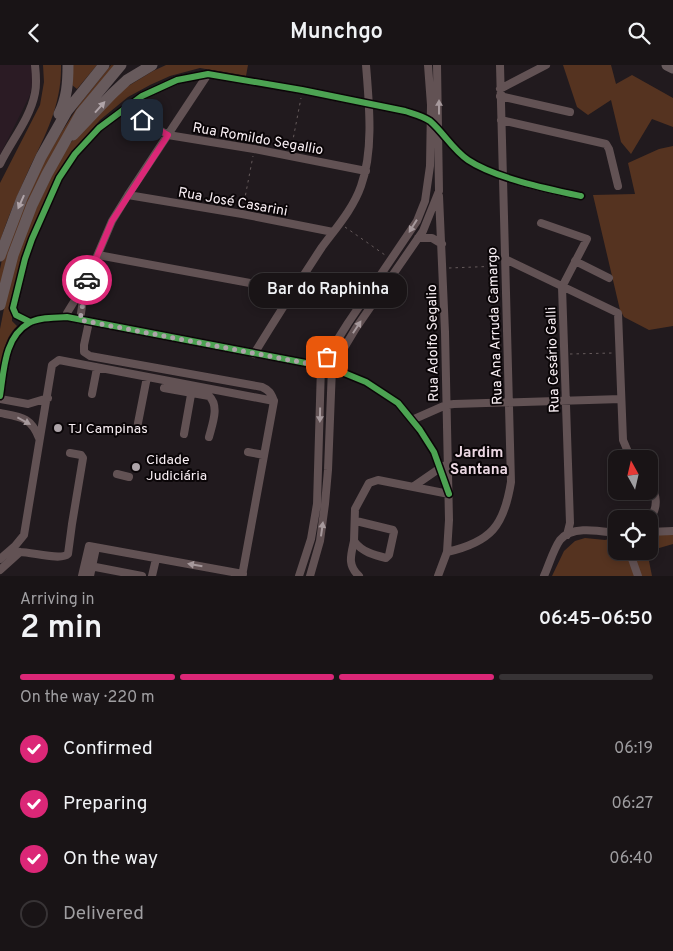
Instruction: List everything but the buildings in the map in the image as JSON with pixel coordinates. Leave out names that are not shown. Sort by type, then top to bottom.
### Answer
[{"type":"highway","points":[[0,256],[19,205],[65,99],[68,83],[68,65]]},
{"type":"highway","points":[[41,157],[67,111],[104,65]]},
{"type":"highway","points":[[0,305],[9,268],[32,205],[81,113],[121,65]]},
{"type":"highway","points":[[65,141],[79,130],[117,89],[152,65]]},
{"type":"highway","points":[[667,65],[673,66]]},
{"type":"street","points":[[0,165],[26,118],[31,105],[35,93],[35,65]]},
{"type":"street","points":[[254,354],[293,291],[352,207],[361,187],[366,171],[368,154],[369,103],[366,65]]},
{"type":"street","points":[[299,576],[311,539],[316,504],[321,366],[417,221],[426,201],[430,166],[428,65]]},
{"type":"street","name":"Rua Adolfo Segalio","points":[[438,65],[439,191],[449,494],[447,552],[438,576]]},
{"type":"street","name":"Rua Ana Arruda Camargo","points":[[447,552],[464,548],[480,541],[495,528],[508,504],[511,481],[500,65]]},
{"type":"street","points":[[500,93],[546,65]]},
{"type":"street","points":[[67,317],[67,313],[86,282],[112,221],[208,74]]},
{"type":"street","points":[[30,322],[16,315],[12,308],[25,259],[59,178],[75,154],[98,129],[142,96],[177,80],[208,74],[302,90],[420,115],[430,121],[451,146],[480,168],[502,176],[581,196]]},
{"type":"street","points":[[500,93],[570,111]]},
{"type":"street","name":"Rua Romildo Segallio","points":[[122,111],[168,135],[254,149],[366,171]]},
{"type":"street","points":[[501,120],[577,139],[603,142],[609,149],[618,187]]},
{"type":"street","points":[[310,576],[320,541],[325,504],[332,368],[356,328],[418,238],[428,221],[439,191]]},
{"type":"street","name":"Rua José Casarini","points":[[128,195],[242,214],[333,232]]},
{"type":"street","name":"Rua Cesário Galli","points":[[541,223],[587,239],[562,287],[570,523],[567,535]]},
{"type":"street","points":[[418,238],[432,238],[442,244]]},
{"type":"street","points":[[98,255],[293,291]]},
{"type":"street","points":[[575,261],[609,278]]},
{"type":"street","points":[[505,263],[618,313],[623,440],[627,450]]},
{"type":"street","points":[[80,320],[86,282]]},
{"type":"street","points":[[48,398],[28,404],[0,397],[9,347],[14,337],[30,322],[52,317],[67,317],[332,368],[366,382],[384,392],[398,403],[434,452],[449,494],[378,480],[369,483],[355,509],[356,521],[350,563],[353,571],[359,576]]},
{"type":"street","points":[[89,322],[84,352],[90,356],[262,387],[268,390],[274,401],[242,575],[89,546],[88,566],[90,576]]},
{"type":"street","points":[[0,570],[18,549],[24,535],[52,365],[59,361],[274,401]]},
{"type":"street","points":[[92,394],[97,368]]},
{"type":"street","points":[[138,423],[147,377]]},
{"type":"street","points":[[184,434],[193,385]]},
{"type":"street","points":[[164,389],[210,396],[215,406],[209,437]]},
{"type":"street","points":[[412,420],[446,405],[621,399]]},
{"type":"street","points":[[11,401],[4,413],[24,418],[34,427],[40,439]]},
{"type":"street","points":[[248,452],[264,455]]},
{"type":"street","points":[[0,559],[18,549],[62,557],[68,554],[84,458],[81,455],[70,453]]},
{"type":"street","points":[[414,486],[448,462]]},
{"type":"street","points":[[117,474],[129,477]]},
{"type":"street","points":[[354,541],[359,547],[371,554],[386,558],[389,555],[394,532],[390,528],[356,521]]},
{"type":"street","points":[[544,576],[561,539],[574,532],[590,530],[608,532]]},
{"type":"street","points":[[658,532],[673,531]]},
{"type":"street","points":[[152,576],[156,559]]},
{"type":"street","points":[[632,560],[638,576]]},
{"type":"street","points":[[82,576],[88,566]]},
{"type":"street","points":[[88,566],[142,576]]},
{"type":"path","points":[[290,156],[302,90]]},
{"type":"path","points":[[242,214],[254,149]]},
{"type":"path","points":[[340,223],[392,259]]},
{"type":"path","points":[[443,269],[505,263]]},
{"type":"path","points":[[564,354],[620,353]]},
{"type":"shaded area","points":[[0,65],[31,65],[33,78],[30,95],[0,155]]},
{"type":"shaded area","points":[[43,65],[61,65],[61,79],[56,105],[0,242],[0,183],[40,105],[44,82]]},
{"type":"shaded area","points":[[70,65],[97,65],[77,89],[72,85]]},
{"type":"shaded area","points":[[111,65],[116,65],[77,113],[0,291],[0,269],[3,255],[41,167],[79,105]]},
{"type":"shaded area","points":[[166,65],[248,65],[246,76],[200,68],[170,76],[150,85],[128,97],[100,120],[80,143],[60,172],[12,305],[12,321],[17,326],[6,343],[0,377],[0,329],[11,273],[25,231],[64,151],[125,88]]},
{"type":"shaded area","points":[[563,65],[611,65],[616,84],[632,75],[673,98],[673,127],[652,119],[631,154],[621,142],[611,100],[588,115],[577,107]]},
{"type":"shaded area","points":[[673,146],[673,326],[649,330],[624,317],[620,310],[593,195],[635,194],[628,163],[659,149]]},
{"type":"shaded area","points":[[658,535],[673,535],[673,544],[658,548]]},
{"type":"shaded area","points":[[585,538],[608,539],[608,560],[649,560],[652,576],[552,576],[564,551],[575,541]]},
{"type":"cycle path","points":[[30,322],[16,315],[13,308],[32,239],[59,178],[75,154],[99,128],[142,96],[177,80],[208,74],[302,90],[405,111],[430,121],[462,156],[479,166],[522,182],[581,196]]},
{"type":"cycle path","points":[[0,396],[4,366],[14,337],[29,323],[47,318],[67,317],[332,368],[366,382],[398,403],[420,430],[434,452],[449,494]]},
{"type":"way so far","points":[[87,280],[80,320],[321,366],[327,357]]},
{"type":"place","name":"Bar do Raphinha","points":[[327,357]]},
{"type":"place","name":"TJ Campinas","points":[[58,428]]},
{"type":"place","name":"Cidade Judiciária","points":[[136,467]]},
{"type":"district","name":"Jardim Santana","points":[[479,460]]},
{"type":"route","points":[[87,280],[112,221],[168,135],[142,120]]}]
